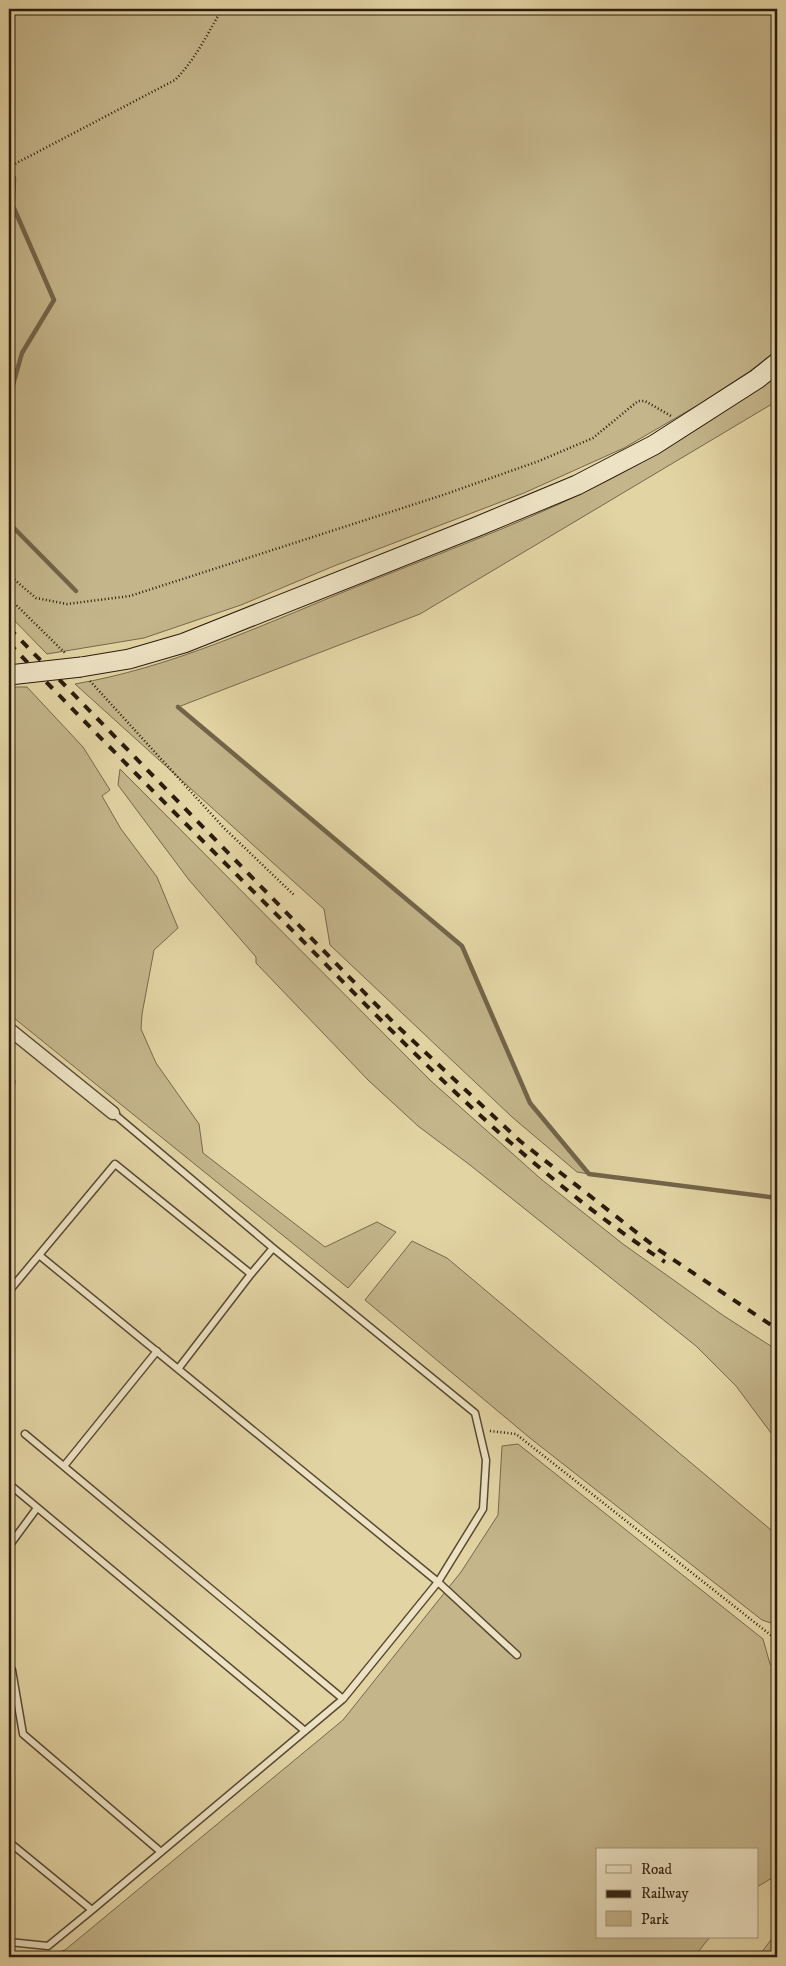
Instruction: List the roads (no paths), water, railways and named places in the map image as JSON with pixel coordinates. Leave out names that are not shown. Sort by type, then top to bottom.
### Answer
[{"type":"main road","points":[[9,674],[129,660],[184,643],[467,530],[576,485],[654,445],[757,379],[777,363]]},
{"type":"street","points":[[9,1029],[113,1114]]},
{"type":"lane","points":[[9,1074],[11,1082],[9,1095]]},
{"type":"lane","points":[[9,1942],[48,1946],[343,1699],[438,1582],[483,1509],[486,1460],[475,1413],[113,1114]]},
{"type":"lane","points":[[9,1291],[115,1164],[251,1274]]},
{"type":"lane","points":[[178,1369],[273,1248]]},
{"type":"lane","points":[[39,1255],[438,1582],[517,1655]]},
{"type":"lane","points":[[64,1466],[157,1351]]},
{"type":"lane","points":[[25,1434],[343,1699]]},
{"type":"lane","points":[[9,1484],[305,1731]]},
{"type":"lane","points":[[9,1546],[37,1508]]},
{"type":"lane","points":[[9,1668],[12,1670],[24,1734],[161,1852]]},
{"type":"lane","points":[[9,1842],[92,1910]]},
{"type":"waterway","points":[[9,399],[22,353],[54,300],[13,206],[14,178]]},
{"type":"waterway","points":[[9,523],[76,591]]},
{"type":"waterway","points":[[178,707],[462,946],[530,1103],[589,1174],[777,1198]]},
{"type":"railway","points":[[9,628],[394,1023],[520,1141],[659,1250],[777,1329]]},
{"type":"railway","points":[[9,643],[383,1022],[472,1108],[565,1189],[614,1227],[665,1262]]}]
